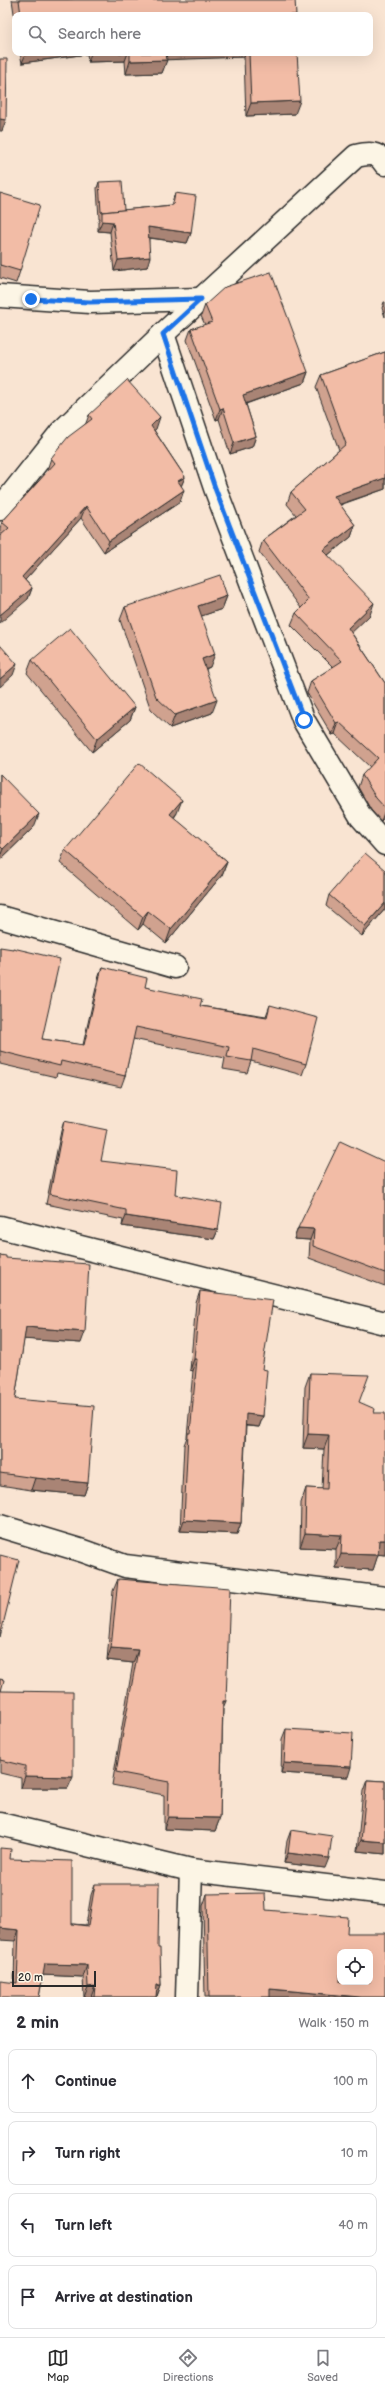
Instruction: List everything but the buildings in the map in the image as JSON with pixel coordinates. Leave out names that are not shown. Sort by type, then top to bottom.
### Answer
[{"type":"street","points":[[0,509],[61,432],[163,334],[356,156],[372,153],[382,158],[385,164]]},
{"type":"street","points":[[0,296],[90,302],[201,299]]},
{"type":"street","points":[[163,334],[215,488],[304,720],[361,817],[385,844]]},
{"type":"street","points":[[0,917],[175,967]]},
{"type":"street","points":[[0,1227],[385,1323]]},
{"type":"street","points":[[0,1526],[83,1551],[125,1566],[385,1598]]},
{"type":"street","points":[[0,1824],[191,1870],[385,1893]]},
{"type":"street","points":[[187,1997],[191,1870]]},
{"type":"route","points":[[31,299],[90,302],[201,299],[163,334],[215,488],[304,720]]}]
